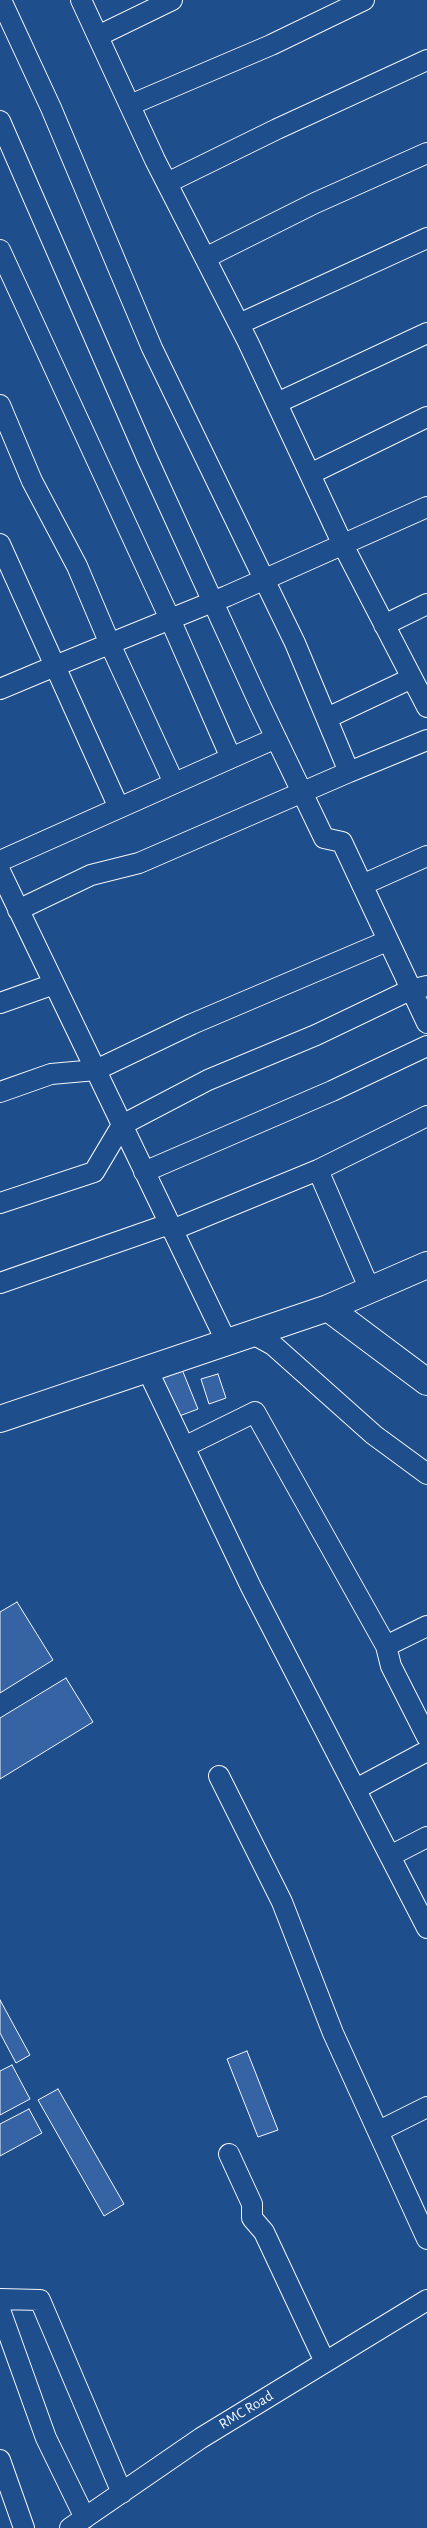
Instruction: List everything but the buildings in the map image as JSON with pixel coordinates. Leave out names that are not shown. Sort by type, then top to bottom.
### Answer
[{"type":"main road","points":[[0,1419],[328,1308],[427,1266]]},
{"type":"main road","points":[[328,1308],[427,1382]]},
{"type":"street","points":[[0,0],[51,108],[152,348],[264,580],[327,718],[349,772]]},
{"type":"street","points":[[81,0],[167,183],[277,403],[343,545],[412,678],[425,699]]},
{"type":"street","points":[[98,36],[172,0]]},
{"type":"street","points":[[130,105],[271,45],[364,0]]},
{"type":"street","points":[[167,183],[277,129],[427,60]]},
{"type":"street","points":[[0,121],[147,458],[301,792],[324,838],[342,842],[388,941],[419,988],[427,1023]]},
{"type":"street","points":[[205,258],[316,203],[427,153]]},
{"type":"street","points":[[239,324],[427,238]]},
{"type":"street","points":[[0,250],[170,619],[231,758]]},
{"type":"street","points":[[277,403],[427,333]]},
{"type":"street","points":[[0,405],[32,481],[77,566],[110,644],[174,783]]},
{"type":"street","points":[[310,474],[427,417]]},
{"type":"street","points":[[0,690],[213,602],[427,507]]},
{"type":"street","points":[[0,544],[119,808]]},
{"type":"street","points":[[384,625],[427,604]]},
{"type":"street","points":[[327,718],[412,678]]},
{"type":"street","points":[[0,861],[276,738]]},
{"type":"street","points":[[18,910],[91,875],[139,863],[301,792],[427,740]]},
{"type":"street","points":[[362,885],[427,856]]},
{"type":"street","points":[[0,871],[227,1343]]},
{"type":"street","points":[[0,1092],[51,1074],[96,1070],[192,1024],[388,941]]},
{"type":"street","points":[[0,1003],[54,984]]},
{"type":"street","points":[[0,1203],[94,1172],[122,1125],[208,1080],[316,1035],[419,988]]},
{"type":"street","points":[[144,1172],[332,1091],[427,1046]]},
{"type":"street","points":[[0,1283],[170,1227],[318,1170],[427,1116]]},
{"type":"street","points":[[318,1170],[370,1290]]},
{"type":"street","points":[[253,1334],[272,1345],[374,1435],[427,1474]]},
{"type":"street","points":[[147,1369],[247,1578],[427,1928]]},
{"type":"street","points":[[184,1447],[255,1412],[386,1646],[391,1666],[427,1737]]},
{"type":"street","points":[[386,1646],[427,1626]]},
{"type":"street","points":[[356,1789],[427,1751]]},
{"type":"street","points":[[219,1776],[282,1902],[333,2033],[427,2239]]},
{"type":"street","points":[[390,1856],[427,1837]]},
{"type":"street","points":[[379,2131],[427,2107]]},
{"type":"street","points":[[229,2154],[252,2204],[252,2218],[264,2232],[325,2362]]},
{"type":"street","points":[[0,2299],[40,2300],[122,2493]]},
{"type":"street","name":"RMC Road","points":[[80,2525],[201,2438],[427,2300]]},
{"type":"street","points":[[0,2310],[46,2438],[80,2525]]},
{"type":"street","name":"RMC Road","points":[[80,2525],[206,2445],[427,2311]]},
{"type":"street","points":[[0,2460],[24,2528]]}]
